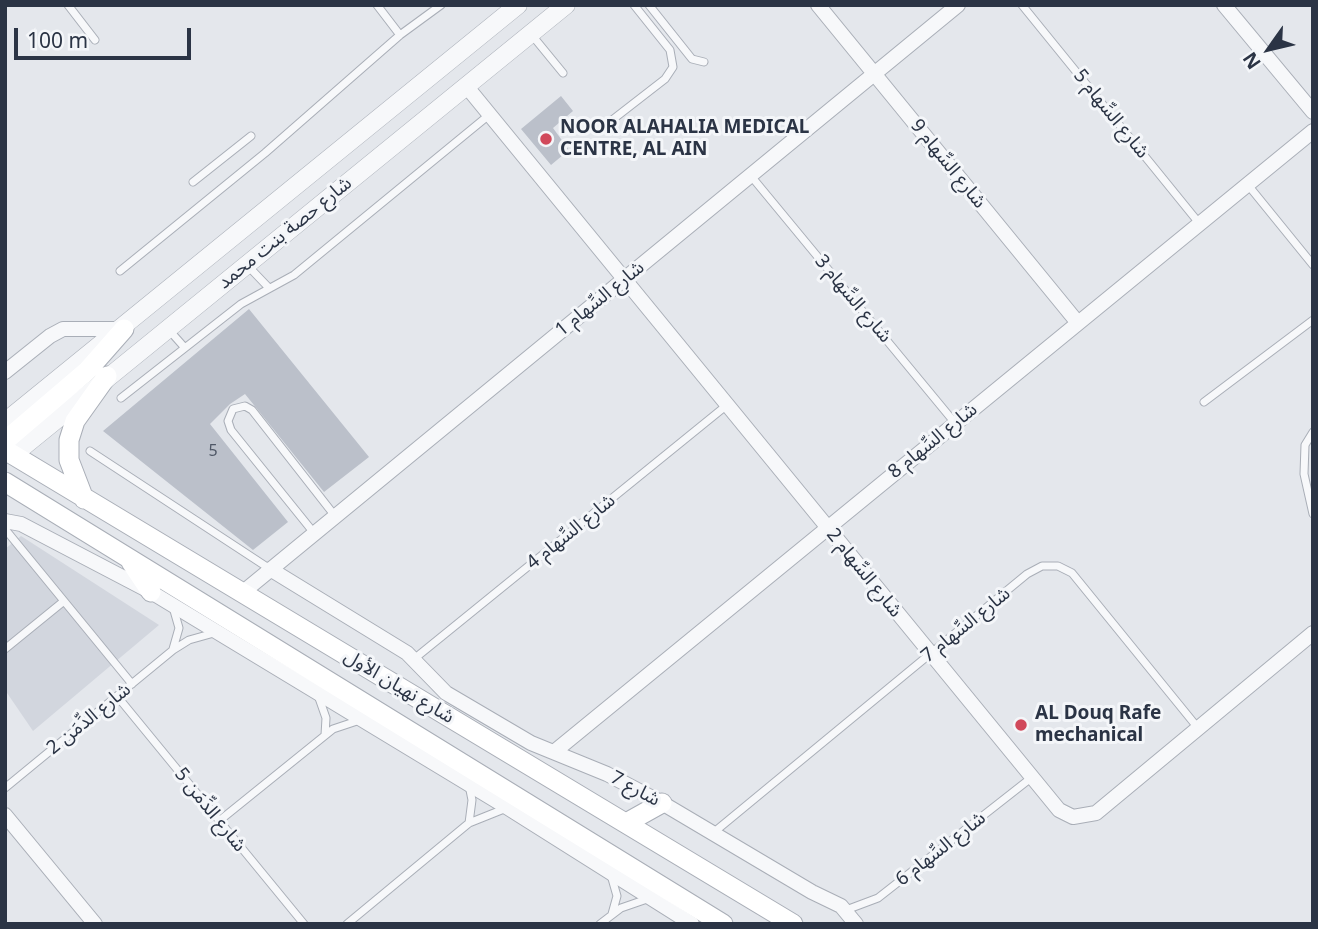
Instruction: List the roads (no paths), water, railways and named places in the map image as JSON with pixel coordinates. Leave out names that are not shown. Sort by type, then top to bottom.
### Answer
[{"type":"main road","points":[[7,452],[87,372],[124,329]]},
{"type":"main road","points":[[85,500],[69,460],[69,440],[75,421],[107,376]]},
{"type":"main road","name":"شارع نهيان الأول","points":[[7,452],[628,822],[793,924]]},
{"type":"main road","name":"شارع نهيان الأول","points":[[5,482],[723,924]]},
{"type":"main road","points":[[5,500],[44,507]]},
{"type":"main road","points":[[129,559],[150,592]]},
{"type":"main road","points":[[628,822],[663,803]]},
{"type":"street","name":"شارع حصة بنت محمد","points":[[5,422],[124,329],[518,5]]},
{"type":"street","name":"شارع حصة بنت محمد","points":[[7,452],[107,376],[566,5]]},
{"type":"street","name":"شارع السِّهام 9","points":[[818,5],[1078,323]]},
{"type":"street","name":"شارع السِّهام 1","points":[[242,593],[958,5]]},
{"type":"street","points":[[1224,5],[1313,113]]},
{"type":"street","name":"شارع السِّهام 2","points":[[467,87],[1059,810],[1073,817],[1088,816],[1102,808],[1313,634]]},
{"type":"street","name":"شارع السِّهام 8","points":[[554,752],[1313,131]]},
{"type":"street","points":[[5,372],[50,336],[64,329],[124,329]]},
{"type":"street","points":[[5,521],[20,524],[150,592],[508,808],[692,924]]},
{"type":"street","name":"شارع 7","points":[[270,569],[414,659],[426,676],[446,693],[531,743],[607,774],[663,803],[846,910],[856,924]]},
{"type":"street","points":[[5,815],[95,924]]},
{"type":"lane","points":[[68,5],[95,40]]},
{"type":"lane","points":[[377,5],[400,36]]},
{"type":"lane","points":[[120,271],[265,153],[400,36],[441,5]]},
{"type":"lane","points":[[607,124],[665,79],[673,67],[670,50],[634,5]]},
{"type":"lane","points":[[649,5],[692,60],[704,62]]},
{"type":"lane","name":"شارع السِّهام 5","points":[[1022,5],[1199,223]]},
{"type":"lane","points":[[531,34],[563,74]]},
{"type":"lane","points":[[121,398],[241,303],[293,275],[490,114]]},
{"type":"lane","points":[[193,182],[251,136]]},
{"type":"lane","name":"شارع السِّهام 3","points":[[750,174],[956,423]]},
{"type":"lane","points":[[1247,184],[1313,265]]},
{"type":"lane","points":[[247,264],[269,288]]},
{"type":"lane","points":[[1204,402],[1313,320]]},
{"type":"lane","points":[[167,328],[184,348]]},
{"type":"lane","name":"شارع السِّهام 4","points":[[414,659],[727,405]]},
{"type":"lane","points":[[314,534],[231,429],[228,421],[233,410],[245,406],[252,410],[335,516]]},
{"type":"lane","points":[[1313,432],[1305,445],[1304,474],[1313,514]]},
{"type":"lane","points":[[90,451],[270,569]]},
{"type":"lane","points":[[5,529],[132,684]]},
{"type":"lane","name":"شارع السِّهام 7","points":[[713,834],[1034,569],[1058,566],[1077,579],[1198,728]]},
{"type":"lane","points":[[5,649],[64,601]]},
{"type":"lane","points":[[173,607],[179,628],[173,650]]},
{"type":"lane","name":"شارع الدِّمَن 2","points":[[5,788],[173,650],[188,640],[214,633]]},
{"type":"lane","points":[[317,694],[326,718],[325,735]]},
{"type":"lane","name":"شارع الدِّمَن 5","points":[[117,696],[304,924]]},
{"type":"lane","points":[[219,821],[325,735],[360,719]]},
{"type":"lane","name":"شارع السِّهام 6","points":[[846,910],[878,898],[1031,778]]},
{"type":"lane","points":[[468,785],[472,800],[469,822]]},
{"type":"lane","points":[[347,924],[469,822],[487,813],[508,808]]},
{"type":"lane","points":[[609,872],[617,889],[612,914]]},
{"type":"lane","points":[[600,924],[630,904],[651,898]]},
{"type":"place","name":"NOOR ALAHALIA MEDICAL CENTRE, AL AIN","points":[[546,139]]},
{"type":"place","name":"AL Douq Rafe mechanical","points":[[1021,725]]}]
